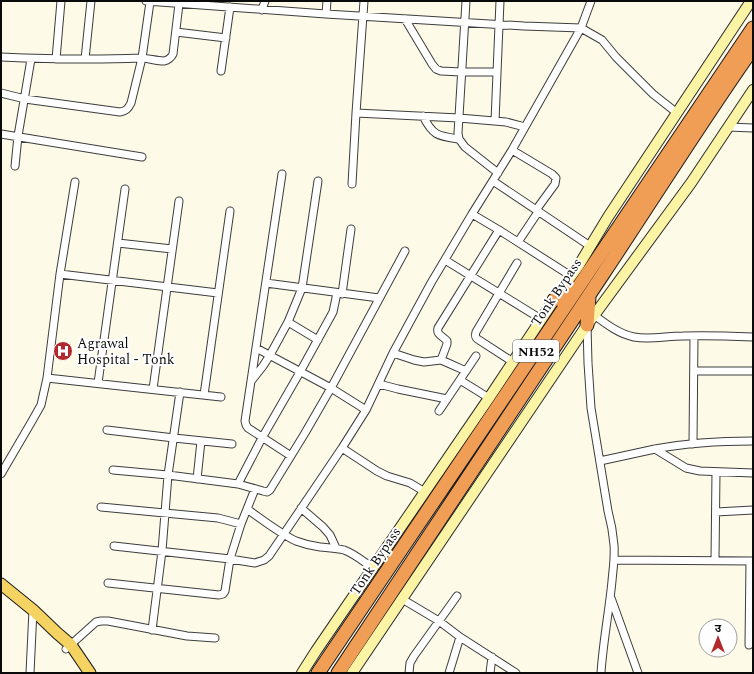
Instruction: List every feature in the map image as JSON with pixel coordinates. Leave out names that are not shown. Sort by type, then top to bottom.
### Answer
[{"type":"highway","name":"Tonk Bypass","points":[[318,673],[753,28]]},
{"type":"highway","name":"NH52","points":[[338,673],[753,48]]},
{"type":"highway","points":[[554,300],[578,288]]},
{"type":"highway","points":[[590,295],[590,320]]},
{"type":"main road","points":[[1,584],[33,610],[57,633],[90,673]]},
{"type":"main road","points":[[68,647],[81,673]]},
{"type":"street","points":[[56,59],[61,1]]},
{"type":"street","points":[[85,59],[91,1]]},
{"type":"street","points":[[1,93],[25,99],[120,112],[125,111],[131,103],[142,58],[148,1],[362,17],[581,28],[602,40],[616,57],[653,94],[677,113]]},
{"type":"street","points":[[262,10],[265,1]]},
{"type":"street","points":[[326,14],[327,1]]},
{"type":"street","points":[[352,184],[364,1]]},
{"type":"street","points":[[466,1],[458,133],[459,139],[465,147],[498,173]]},
{"type":"street","points":[[495,121],[500,1]]},
{"type":"street","points":[[114,546],[255,563],[264,560],[269,556],[366,410],[393,353],[431,283],[512,150],[581,28],[591,1]]},
{"type":"street","points":[[302,673],[571,276],[608,217],[751,1]]},
{"type":"street","points":[[1,58],[142,58],[164,61],[169,60],[173,54],[179,4]]},
{"type":"street","points":[[221,71],[230,8]]},
{"type":"street","points":[[405,19],[436,69],[441,71],[497,72]]},
{"type":"street","points":[[176,32],[226,38]]},
{"type":"street","points":[[15,166],[18,136],[31,59]]},
{"type":"street","points":[[352,673],[590,320],[691,183],[753,90]]},
{"type":"street","points":[[356,113],[459,118],[506,122],[525,127]]},
{"type":"street","points":[[423,116],[431,130],[437,134],[447,138],[459,139]]},
{"type":"street","points":[[728,127],[753,128]]},
{"type":"street","points":[[1,134],[142,156]]},
{"type":"street","points":[[512,150],[552,174],[556,178],[555,184],[518,242]]},
{"type":"street","points":[[282,174],[245,421],[248,428],[291,456]]},
{"type":"street","points":[[251,381],[261,370],[270,355],[288,322],[302,288],[318,181]]},
{"type":"street","points":[[493,181],[590,246]]},
{"type":"street","points":[[1,474],[41,404],[47,378],[60,274],[75,182]]},
{"type":"street","points":[[98,383],[125,189]]},
{"type":"street","points":[[153,389],[179,201]]},
{"type":"street","points":[[204,395],[230,211]]},
{"type":"street","points":[[472,214],[571,276]]},
{"type":"street","points":[[238,484],[262,438],[333,312],[340,293],[351,229]]},
{"type":"street","points":[[441,360],[447,341],[438,334],[438,328],[499,230]]},
{"type":"street","points":[[118,243],[172,249]]},
{"type":"street","points":[[113,470],[238,484],[267,492],[270,490],[331,388],[404,251]]},
{"type":"street","points":[[445,260],[541,319]]},
{"type":"street","points":[[513,362],[478,340],[475,335],[517,263]]},
{"type":"street","points":[[60,274],[218,293]]},
{"type":"street","points":[[266,283],[379,298]]},
{"type":"street","points":[[590,320],[634,337],[753,337]]},
{"type":"street","points":[[590,320],[588,363],[591,408],[614,544],[614,560],[601,673]]},
{"type":"street","points":[[288,322],[318,340]]},
{"type":"street","points":[[693,444],[695,371],[694,336]]},
{"type":"street","points":[[256,348],[331,388],[366,410]]},
{"type":"street","points":[[393,353],[424,362],[441,360],[466,371]]},
{"type":"street","points":[[439,411],[476,356]]},
{"type":"street","points":[[695,371],[753,372]]},
{"type":"street","points":[[47,378],[221,397]]},
{"type":"street","points":[[460,380],[489,398]]},
{"type":"street","points":[[379,384],[447,399]]},
{"type":"street","points":[[152,630],[162,551],[168,475],[180,392]]},
{"type":"street","points":[[107,430],[232,444]]},
{"type":"street","points":[[197,479],[201,441]]},
{"type":"street","points":[[600,461],[655,449],[693,444],[728,441],[753,441]]},
{"type":"street","points":[[342,448],[377,471],[387,476],[410,483],[425,492]]},
{"type":"street","points":[[655,449],[686,468],[700,471],[753,473]]},
{"type":"street","points":[[715,560],[716,472]]},
{"type":"street","points":[[108,583],[219,595],[223,594],[225,591],[230,559],[241,524],[255,489]]},
{"type":"street","points":[[101,507],[218,518],[241,524]]},
{"type":"street","points":[[301,508],[323,527],[330,535],[336,548]]},
{"type":"street","points":[[247,509],[296,541],[346,551],[373,568]]},
{"type":"street","points":[[716,512],[753,510]]},
{"type":"street","points":[[614,560],[751,561],[749,645]]},
{"type":"street","points":[[409,673],[410,663],[414,656],[457,596]]},
{"type":"street","points":[[610,596],[638,673]]},
{"type":"street","points":[[402,599],[439,621],[460,637],[516,673]]},
{"type":"street","points":[[30,673],[33,610]]},
{"type":"street","points":[[68,647],[96,622],[101,621],[108,621],[186,636],[215,638]]},
{"type":"street","points":[[449,673],[460,637]]},
{"type":"street","points":[[490,673],[492,657]]},
{"type":"place","name":"Agrawal Hospital - Tonk","points":[[63,351]]}]
